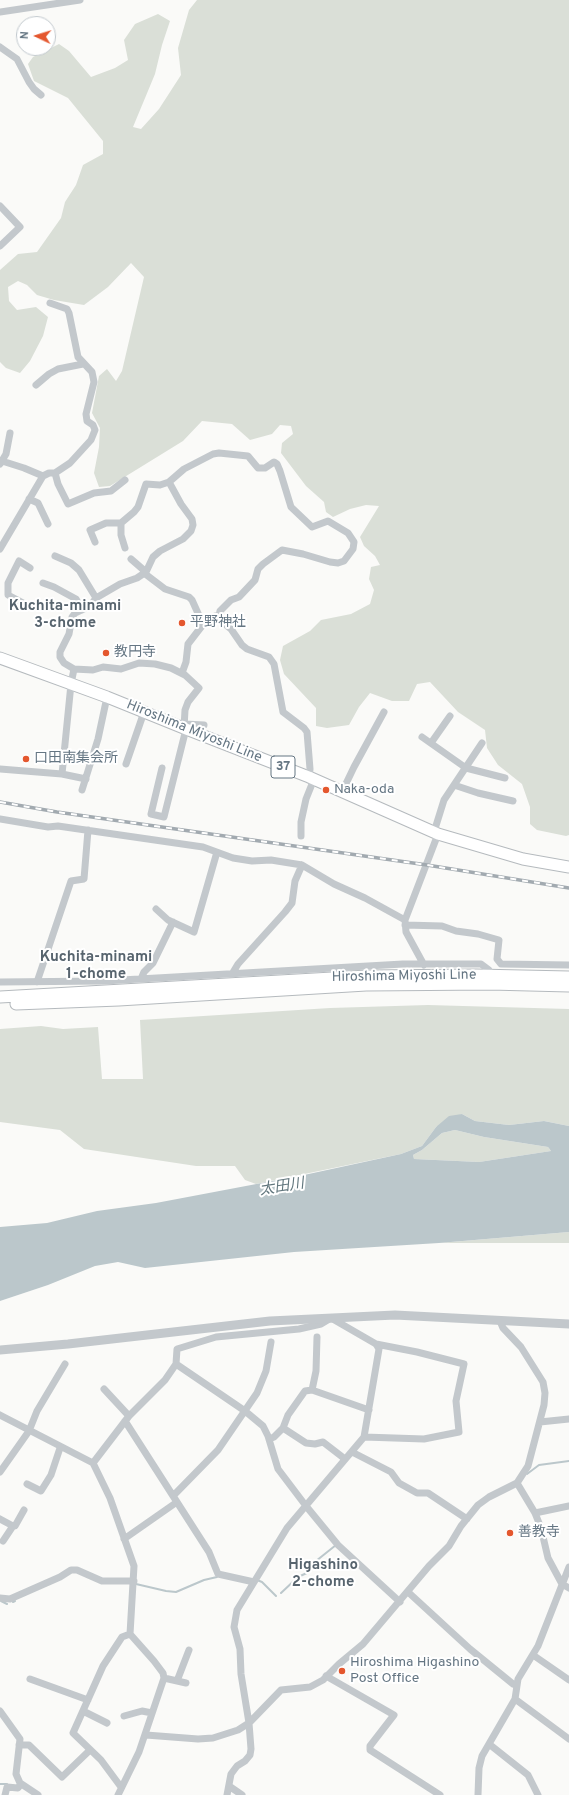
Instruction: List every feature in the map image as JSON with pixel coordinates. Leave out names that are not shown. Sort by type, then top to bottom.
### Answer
[{"type":"main road","name":"Hiroshima Miyoshi Line","points":[[0,658],[107,696],[144,712],[185,727],[311,778],[436,833],[523,858],[569,867]]},
{"type":"main road","name":"Hiroshima Miyoshi Line","points":[[0,997],[367,976],[489,980],[569,986]]},
{"type":"main road","name":"Hiroshima Miyoshi Line","points":[[0,1004],[119,1000],[366,985],[569,977]]},
{"type":"street","points":[[0,12],[80,0]]},
{"type":"street","points":[[0,47],[17,59],[29,82],[34,89],[42,95]]},
{"type":"street","points":[[0,206],[20,227],[0,246]]},
{"type":"street","points":[[0,549],[3,536],[43,476],[48,473],[55,473],[70,463],[91,440],[95,430],[93,425],[87,421],[86,414],[94,382],[92,372],[78,357],[67,309],[50,303]]},
{"type":"street","points":[[36,385],[58,369],[83,364]]},
{"type":"street","points":[[10,433],[6,454],[1,463],[24,468],[43,476]]},
{"type":"street","points":[[95,542],[90,530],[106,523],[121,523],[138,507],[146,484],[160,485],[169,482],[184,470],[212,454],[239,454],[248,456],[258,468],[265,468],[274,462],[277,464],[280,471],[291,507],[312,527],[328,521],[348,533],[354,542],[353,549],[347,557],[338,563],[282,550],[258,569],[255,580],[239,597],[231,600],[223,607],[219,616]]},
{"type":"street","points":[[55,473],[58,484],[68,504],[94,493],[112,491],[125,480]]},
{"type":"street","points":[[162,768],[151,814],[164,817],[185,727],[183,719],[185,710],[188,702],[199,688],[182,674],[171,668],[155,664],[139,663],[121,669],[103,667],[93,670],[74,669],[64,663],[60,657],[60,652],[69,634],[72,616],[90,606],[96,598],[120,584],[145,573],[154,557],[160,551],[183,539],[191,531],[193,525],[192,519],[181,504],[169,482]]},
{"type":"street","points":[[29,499],[38,503],[48,524]]},
{"type":"street","points":[[121,523],[121,536],[125,548]]},
{"type":"street","points":[[55,556],[70,563],[79,570],[96,598]]},
{"type":"street","points":[[131,559],[145,573],[165,589],[189,597],[192,600],[199,618],[205,622]]},
{"type":"street","points":[[28,605],[8,595],[8,583],[19,561],[30,568]]},
{"type":"street","points":[[0,581],[8,583]]},
{"type":"street","points":[[42,583],[54,586],[76,599],[82,610]]},
{"type":"street","points":[[182,674],[186,662],[188,644],[205,622],[215,616],[219,616]]},
{"type":"street","points":[[219,616],[242,645],[248,649],[269,657],[274,664],[283,712],[307,732],[311,778],[303,814],[301,836]]},
{"type":"street","points":[[62,774],[71,684],[74,669]]},
{"type":"street","points":[[82,790],[98,739],[107,696]]},
{"type":"street","points":[[126,764],[144,712]]},
{"type":"street","points":[[342,792],[384,712]]},
{"type":"street","points":[[431,743],[450,716]]},
{"type":"street","points":[[185,727],[204,725]]},
{"type":"street","points":[[422,737],[466,768],[505,778]]},
{"type":"street","points":[[424,965],[406,932],[405,923],[436,833],[444,800],[482,743]]},
{"type":"street","points":[[0,769],[62,774],[86,779]]},
{"type":"street","points":[[454,785],[478,794],[513,801]]},
{"type":"street","points":[[0,819],[48,827],[58,826],[203,847],[233,858],[252,861],[271,860],[302,865],[334,884],[366,898],[405,923],[442,926],[456,931],[478,934],[499,940],[498,959],[501,964],[569,965]]},
{"type":"street","points":[[37,982],[72,881],[84,879],[88,830]]},
{"type":"street","points":[[156,909],[172,922],[194,932],[218,852]]},
{"type":"street","points":[[232,974],[238,964],[292,903],[295,881],[302,865]]},
{"type":"street","points":[[141,979],[144,972],[154,963],[172,922]]},
{"type":"street","points":[[0,982],[141,979],[403,964],[481,964],[488,970],[489,980]]},
{"type":"street","points":[[0,1350],[68,1344],[270,1321],[395,1315],[569,1324]]},
{"type":"street","points":[[331,1318],[376,1344],[417,1352],[464,1364],[456,1401],[459,1432],[424,1439],[364,1437]]},
{"type":"street","points":[[93,1463],[127,1418],[164,1380],[176,1364],[177,1349],[216,1337],[299,1329],[321,1324],[331,1318]]},
{"type":"street","points":[[146,1735],[198,1739],[213,1738],[238,1730],[249,1723],[281,1690],[310,1687],[326,1676],[363,1644],[429,1566],[449,1546],[478,1505],[488,1497],[517,1484],[528,1466],[540,1422],[545,1394],[543,1382],[521,1347],[503,1328],[500,1321]]},
{"type":"street","points":[[312,1390],[316,1371],[317,1337]]},
{"type":"street","points":[[124,1539],[175,1499],[218,1450],[257,1393],[266,1371],[271,1342]]},
{"type":"street","points":[[227,1795],[231,1774],[250,1755],[251,1748],[249,1723],[241,1674],[240,1649],[234,1627],[237,1610],[287,1528],[364,1437],[380,1349],[376,1344]]},
{"type":"street","points":[[0,1472],[29,1431],[37,1411],[65,1364]]},
{"type":"street","points":[[176,1364],[245,1411],[263,1426],[269,1439],[278,1470],[306,1506],[338,1545],[400,1602]]},
{"type":"street","points":[[104,1389],[127,1418],[175,1499],[209,1552],[218,1574],[254,1582]]},
{"type":"street","points":[[269,1439],[274,1437],[283,1428],[288,1415],[305,1391],[312,1390],[369,1410]]},
{"type":"street","points":[[0,1416],[60,1448],[93,1463],[110,1498],[134,1566],[130,1634],[163,1673],[164,1678],[146,1735],[118,1795]]},
{"type":"street","points":[[540,1422],[569,1419]]},
{"type":"street","points":[[283,1428],[306,1443],[314,1444],[323,1442],[345,1459]]},
{"type":"street","points":[[26,1484],[41,1491],[51,1475],[60,1448]]},
{"type":"street","points":[[352,1452],[391,1472],[399,1483],[417,1493],[428,1493],[467,1519]]},
{"type":"street","points":[[517,1484],[535,1514],[541,1528],[548,1558],[562,1584],[569,1588]]},
{"type":"street","points":[[535,1514],[569,1506]]},
{"type":"street","points":[[3,1540],[13,1526],[15,1526],[24,1510]]},
{"type":"street","points":[[0,1519],[13,1526]]},
{"type":"street","points":[[478,1795],[479,1768],[482,1756],[516,1699],[518,1679],[538,1646],[569,1567]]},
{"type":"street","points":[[0,1598],[10,1599],[60,1577],[71,1570],[77,1570],[102,1581],[134,1581]]},
{"type":"street","points":[[408,1592],[470,1649],[513,1684],[517,1685]]},
{"type":"street","points":[[121,1787],[101,1760],[73,1733],[103,1666],[122,1636],[130,1634]]},
{"type":"street","points":[[177,1681],[189,1650]]},
{"type":"street","points":[[533,1655],[569,1680]]},
{"type":"street","points":[[326,1676],[394,1715],[370,1746],[370,1750],[440,1795]]},
{"type":"street","points":[[164,1678],[186,1683]]},
{"type":"street","points":[[30,1679],[88,1700]]},
{"type":"street","points":[[516,1699],[569,1739]]},
{"type":"street","points":[[0,1711],[20,1739],[16,1774],[21,1784],[38,1795]]},
{"type":"street","points":[[83,1711],[107,1722]]},
{"type":"street","points":[[124,1716],[142,1711],[152,1713]]},
{"type":"street","points":[[489,1744],[528,1775],[538,1795]]},
{"type":"street","points":[[19,1745],[29,1745],[62,1777],[90,1750]]},
{"type":"street","points":[[5,1795],[7,1788],[18,1788],[21,1784]]},
{"type":"street","points":[[229,1786],[242,1795]]},
{"type":"shaded area","points":[[197,0],[569,0],[569,835],[566,836],[537,830],[530,824],[530,807],[522,784],[498,765],[487,748],[485,730],[458,712],[430,682],[417,684],[409,701],[392,701],[370,693],[359,707],[349,725],[327,728],[316,726],[316,708],[284,674],[280,660],[283,646],[310,631],[321,620],[351,614],[370,604],[374,590],[369,579],[371,567],[380,565],[375,556],[364,546],[360,537],[379,506],[366,505],[350,509],[333,517],[326,512],[324,502],[306,486],[281,453],[282,443],[293,434],[291,426],[280,425],[272,434],[250,440],[232,424],[202,421],[183,441],[110,486],[99,487],[94,473],[99,447],[100,428],[92,413],[99,376],[107,369],[116,381],[122,371],[144,277],[131,263],[108,287],[84,305],[54,300],[37,295],[27,285],[18,281],[8,287],[9,301],[17,310],[36,307],[48,317],[43,336],[30,361],[20,373],[6,368],[0,362],[0,270],[18,254],[37,252],[61,218],[65,202],[76,185],[83,165],[103,154],[103,141],[68,98],[34,81],[28,64],[35,56],[56,56],[56,46],[59,44],[69,51],[91,77],[115,68],[128,60],[124,40],[135,24],[158,14],[170,21],[155,74],[133,127],[141,129],[159,109],[181,75],[178,48],[189,10]]},
{"type":"shaded area","points":[[428,1005],[569,1009],[569,1126],[544,1121],[509,1125],[475,1121],[462,1114],[436,1127],[422,1146],[401,1154],[256,1184],[245,1180],[235,1166],[196,1166],[84,1149],[60,1130],[0,1122],[0,1029],[41,1026],[63,1029],[98,1027],[102,1079],[143,1079],[140,1020],[330,1008]]},
{"type":"shaded area","points":[[455,1130],[484,1137],[548,1147],[551,1151],[479,1162],[414,1159],[413,1155],[422,1150],[442,1133]]},
{"type":"shaded area","points":[[569,1232],[569,1243],[439,1243]]},
{"type":"water","name":"太田川","points":[[462,1114],[475,1121],[509,1125],[544,1121],[569,1126],[569,1232],[439,1243],[294,1252],[145,1268],[118,1262],[95,1266],[48,1285],[0,1301],[0,1227],[47,1223],[97,1211],[156,1203],[304,1175],[401,1154],[422,1146],[436,1127],[449,1116]],"holes":[[[455,1130],[484,1137],[548,1147],[551,1151],[479,1162],[414,1159],[413,1155],[422,1150],[442,1133]]]},
{"type":"waterway","points":[[527,1474],[539,1465],[569,1461]]},
{"type":"waterway","points":[[281,1593],[298,1577],[309,1572],[316,1561],[336,1545]]},
{"type":"waterway","points":[[136,1584],[176,1592],[204,1580],[217,1577]]},
{"type":"waterway","points":[[257,1580],[262,1582],[276,1596]]},
{"type":"waterway","points":[[1,1601],[7,1604]]},
{"type":"waterway","points":[[0,1784],[7,1784]]},
{"type":"railway","points":[[0,802],[57,812],[427,865],[569,888]]},
{"type":"place","name":"平野神社","points":[[182,623]]},
{"type":"place","name":"教円寺","points":[[106,653]]},
{"type":"place","name":"口田南集会所","points":[[26,759]]},
{"type":"place","name":"Naka-oda","points":[[326,790]]},
{"type":"place","name":"善教寺","points":[[510,1533]]},
{"type":"place","name":"Hiroshima Higashino Post Office","points":[[342,1671]]},
{"type":"district","name":"Kuchita-minami 3-chome","points":[[65,616]]},
{"type":"district","name":"Kuchita-minami 1-chome","points":[[96,966]]},
{"type":"district","name":"Higashino 2-chome","points":[[323,1574]]}]
